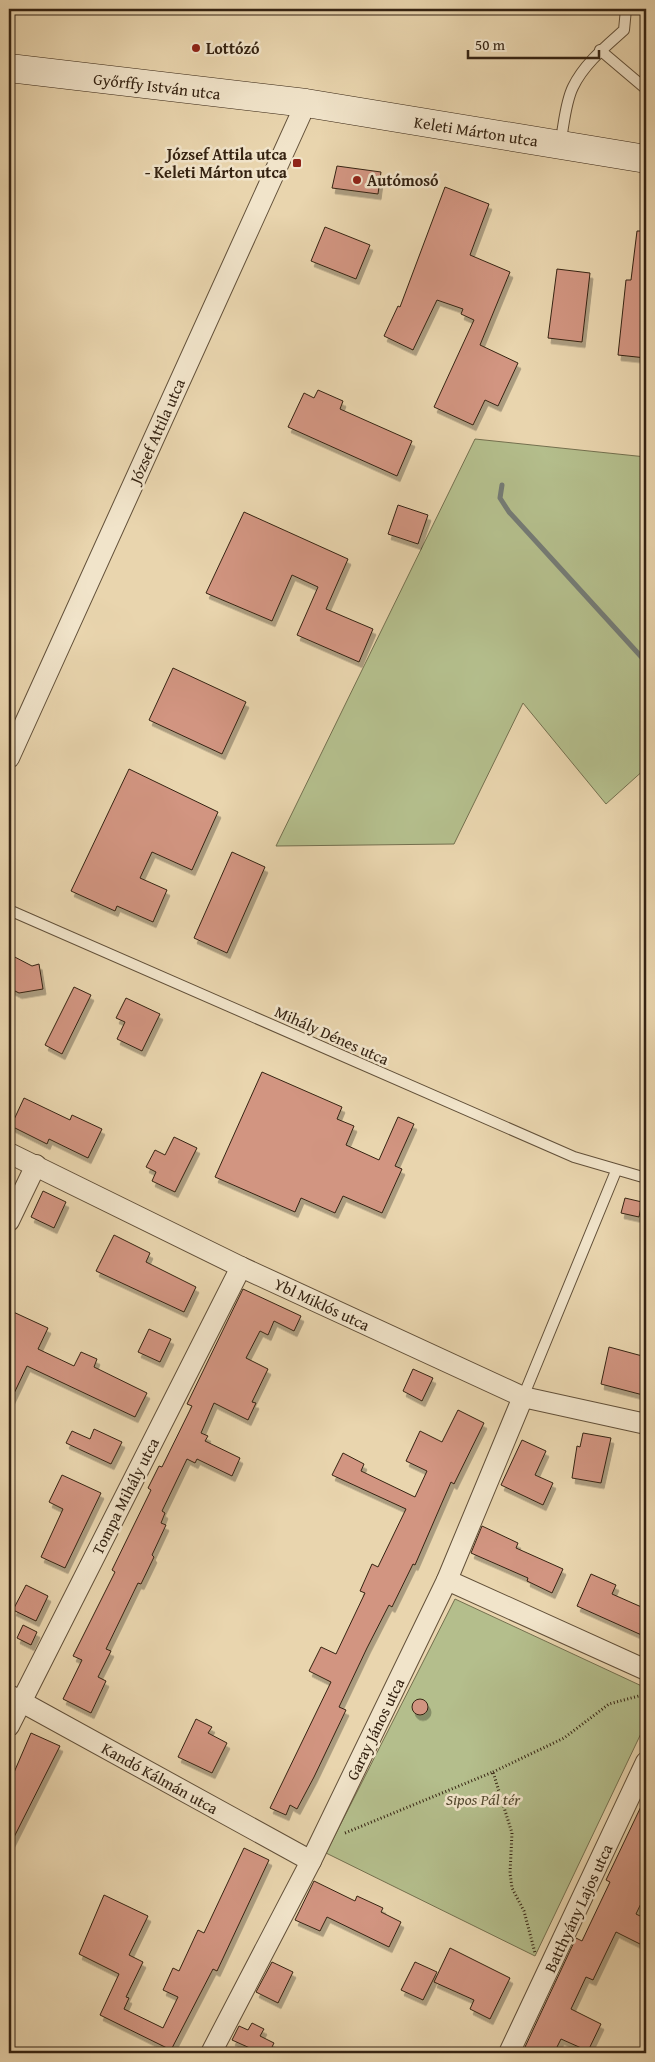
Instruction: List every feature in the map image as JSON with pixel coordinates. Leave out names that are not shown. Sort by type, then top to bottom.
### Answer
[{"type":"main road","name":"Győrffy István utca","points":[[9,68],[306,103]]},
{"type":"main road","name":"Keleti Márton utca","points":[[306,103],[646,159]]},
{"type":"street","name":"József Attila utca","points":[[9,758],[306,103]]},
{"type":"street","name":"Ybl Miklós utca","points":[[9,1153],[242,1267],[523,1398],[646,1424]]},
{"type":"street","points":[[9,1221],[36,1165]]},
{"type":"street","name":"Tompa Mihály utca","points":[[9,1726],[15,1698],[242,1267]]},
{"type":"street","name":"Garay János utca","points":[[211,2053],[311,1861],[447,1580],[523,1398]]},
{"type":"street","points":[[447,1580],[646,1670]]},
{"type":"street","name":"Kandó Kálmán utca","points":[[15,1698],[311,1861]]},
{"type":"street","name":"Batthyány Lajos utca","points":[[509,2053],[646,1762]]},
{"type":"lane","points":[[560,145],[572,89],[583,71],[600,50],[624,30],[626,9]]},
{"type":"lane","points":[[600,50],[646,89]]},
{"type":"lane","name":"Mihály Dénes utca","points":[[9,910],[574,1157],[616,1171],[646,1178]]},
{"type":"lane","points":[[523,1398],[616,1171]]},
{"type":"path","points":[[339,1835],[493,1772],[564,1738],[609,1704],[646,1694]]},
{"type":"path","points":[[493,1772],[512,1833],[510,1872],[512,1888],[524,1911],[536,1956]]},
{"type":"green space","points":[[475,439],[646,457],[646,768],[606,804],[523,703],[454,844],[276,846]]},
{"type":"green space","name":"Sipos Pál tér","points":[[455,1599],[646,1688],[646,1723],[535,1956],[326,1853]]},
{"type":"building","name":"Autómosó","points":[[337,166],[381,172],[378,194],[332,188]]},
{"type":"building","points":[[445,187],[489,204],[470,255],[510,272],[480,345],[518,363],[498,406],[485,400],[473,425],[434,407],[474,320],[461,314],[463,309],[437,300],[413,350],[384,336],[398,306],[400,307]]},
{"type":"building","points":[[325,227],[370,245],[356,279],[311,261]]},
{"type":"building","points":[[637,231],[646,231],[646,358],[618,355],[626,280],[631,280]]},
{"type":"building","points":[[557,269],[590,273],[582,342],[548,338]]},
{"type":"building","points":[[318,390],[343,401],[340,409],[412,441],[397,476],[288,427],[304,393],[314,398]]},
{"type":"building","points":[[398,505],[428,515],[418,544],[388,534]]},
{"type":"building","points":[[244,512],[348,559],[326,609],[373,629],[359,662],[297,635],[318,587],[292,575],[272,621],[206,593]]},
{"type":"building","points":[[173,668],[246,702],[222,754],[149,720]]},
{"type":"building","points":[[129,769],[218,812],[192,870],[152,852],[140,878],[167,890],[153,922],[117,906],[115,911],[71,891]]},
{"type":"building","points":[[232,852],[265,867],[227,953],[194,938]]},
{"type":"building","points":[[9,954],[32,966],[39,964],[43,989],[19,993],[9,988]]},
{"type":"building","points":[[74,987],[91,995],[62,1054],[45,1045]]},
{"type":"building","points":[[126,998],[160,1014],[142,1051],[117,1039],[125,1022],[116,1018]]},
{"type":"building","points":[[262,1072],[342,1107],[337,1119],[354,1126],[346,1145],[379,1160],[398,1117],[414,1124],[395,1166],[402,1169],[382,1213],[343,1196],[335,1213],[301,1198],[295,1212],[215,1177]]},
{"type":"building","points":[[24,1098],[70,1120],[72,1115],[102,1129],[88,1158],[49,1139],[47,1144],[11,1126]]},
{"type":"building","points":[[174,1137],[197,1148],[175,1192],[152,1181],[156,1172],[146,1167],[155,1150],[165,1155]]},
{"type":"building","points":[[43,1191],[66,1202],[54,1228],[31,1217]]},
{"type":"building","points":[[625,1198],[642,1202],[639,1217],[621,1213]]},
{"type":"building","points":[[114,1235],[150,1253],[146,1262],[196,1287],[184,1312],[96,1271]]},
{"type":"building","points":[[243,1289],[301,1316],[294,1331],[274,1321],[268,1335],[260,1331],[246,1358],[268,1369],[252,1402],[256,1403],[248,1420],[214,1403],[201,1433],[208,1436],[205,1441],[240,1458],[232,1476],[197,1459],[195,1463],[187,1459],[162,1511],[165,1513],[161,1523],[166,1525],[152,1555],[154,1557],[141,1584],[138,1583],[106,1649],[111,1651],[98,1677],[106,1681],[91,1713],[63,1699],[82,1660],[73,1656],[115,1572],[112,1570],[151,1490],[148,1488],[159,1466],[162,1467],[192,1406],[187,1404]]},
{"type":"building","points":[[9,1310],[48,1328],[38,1349],[74,1366],[81,1352],[97,1359],[94,1367],[147,1393],[135,1417],[27,1366],[9,1404]]},
{"type":"building","points":[[149,1329],[171,1339],[160,1362],[138,1352]]},
{"type":"building","points":[[609,1347],[646,1357],[646,1384],[643,1395],[601,1384]]},
{"type":"building","points":[[413,1369],[433,1378],[422,1401],[403,1391]]},
{"type":"building","points":[[458,1410],[484,1423],[454,1484],[451,1482],[415,1565],[413,1564],[392,1607],[389,1605],[367,1648],[339,1707],[346,1710],[297,1809],[290,1805],[286,1815],[270,1808],[331,1682],[309,1671],[321,1647],[336,1654],[365,1593],[360,1591],[372,1564],[378,1567],[406,1509],[332,1475],[343,1453],[364,1464],[361,1471],[415,1497],[427,1471],[406,1461],[420,1431],[442,1442]]},
{"type":"building","points":[[94,1429],[122,1442],[111,1464],[66,1443],[72,1431],[90,1439]]},
{"type":"building","points":[[583,1433],[611,1438],[601,1483],[572,1478],[577,1446],[580,1447]]},
{"type":"building","points":[[522,1440],[546,1451],[535,1475],[553,1483],[543,1505],[501,1485]]},
{"type":"building","points":[[62,1475],[101,1493],[65,1568],[41,1557],[63,1509],[49,1502]]},
{"type":"building","points":[[482,1526],[518,1543],[516,1548],[563,1569],[552,1593],[527,1581],[528,1578],[471,1553]]},
{"type":"building","points":[[591,1574],[616,1585],[612,1594],[646,1609],[646,1637],[577,1606]]},
{"type":"building","points":[[26,1585],[48,1596],[36,1621],[13,1610]]},
{"type":"building","points":[[23,1625],[37,1632],[31,1645],[17,1638]]},
{"type":"building","points":[[420,1699],[428,1707],[420,1715],[412,1707]]},
{"type":"building","points":[[196,1719],[212,1727],[208,1733],[227,1743],[212,1773],[178,1757]]},
{"type":"building","points":[[31,1733],[60,1746],[9,1847],[9,1784]]},
{"type":"building","points":[[646,1796],[646,1893],[636,1914],[646,1919],[646,1947],[616,1932],[593,1980],[586,1977],[571,2009],[601,2024],[588,2051],[561,2039],[554,2053],[537,2053],[525,2047],[576,1938],[582,1941],[610,1882],[606,1880]]},
{"type":"building","points":[[244,1848],[269,1860],[217,1971],[213,1969],[171,2050],[100,2015],[119,1974],[79,1954],[104,1895],[148,1916],[129,1955],[143,1962],[126,1997],[129,1998],[124,2009],[163,2028],[178,1997],[163,1990],[173,1968],[179,1971],[198,1930],[204,1933]]},
{"type":"building","points":[[314,1881],[355,1901],[357,1896],[383,1908],[381,1912],[401,1922],[389,1947],[327,1917],[320,1931],[295,1920]]},
{"type":"building","points":[[450,1948],[510,1978],[490,2019],[470,2009],[474,2000],[434,1982]]},
{"type":"building","points":[[272,1962],[293,1972],[278,2003],[256,1992]]},
{"type":"building","points":[[415,1962],[437,1972],[423,2000],[401,1990]]},
{"type":"building","points":[[252,2023],[264,2029],[260,2036],[274,2043],[269,2053],[261,2053],[232,2040],[239,2026],[248,2030]]},
{"type":"waterway","points":[[502,485],[500,498],[509,512],[646,662]]},
{"type":"place","name":"Lottózó","points":[[196,48]]},
{"type":"place","name":"József Attila utca - Keleti Márton utca","points":[[297,163]]},
{"type":"place","name":"Autómosó","points":[[357,180]]}]
